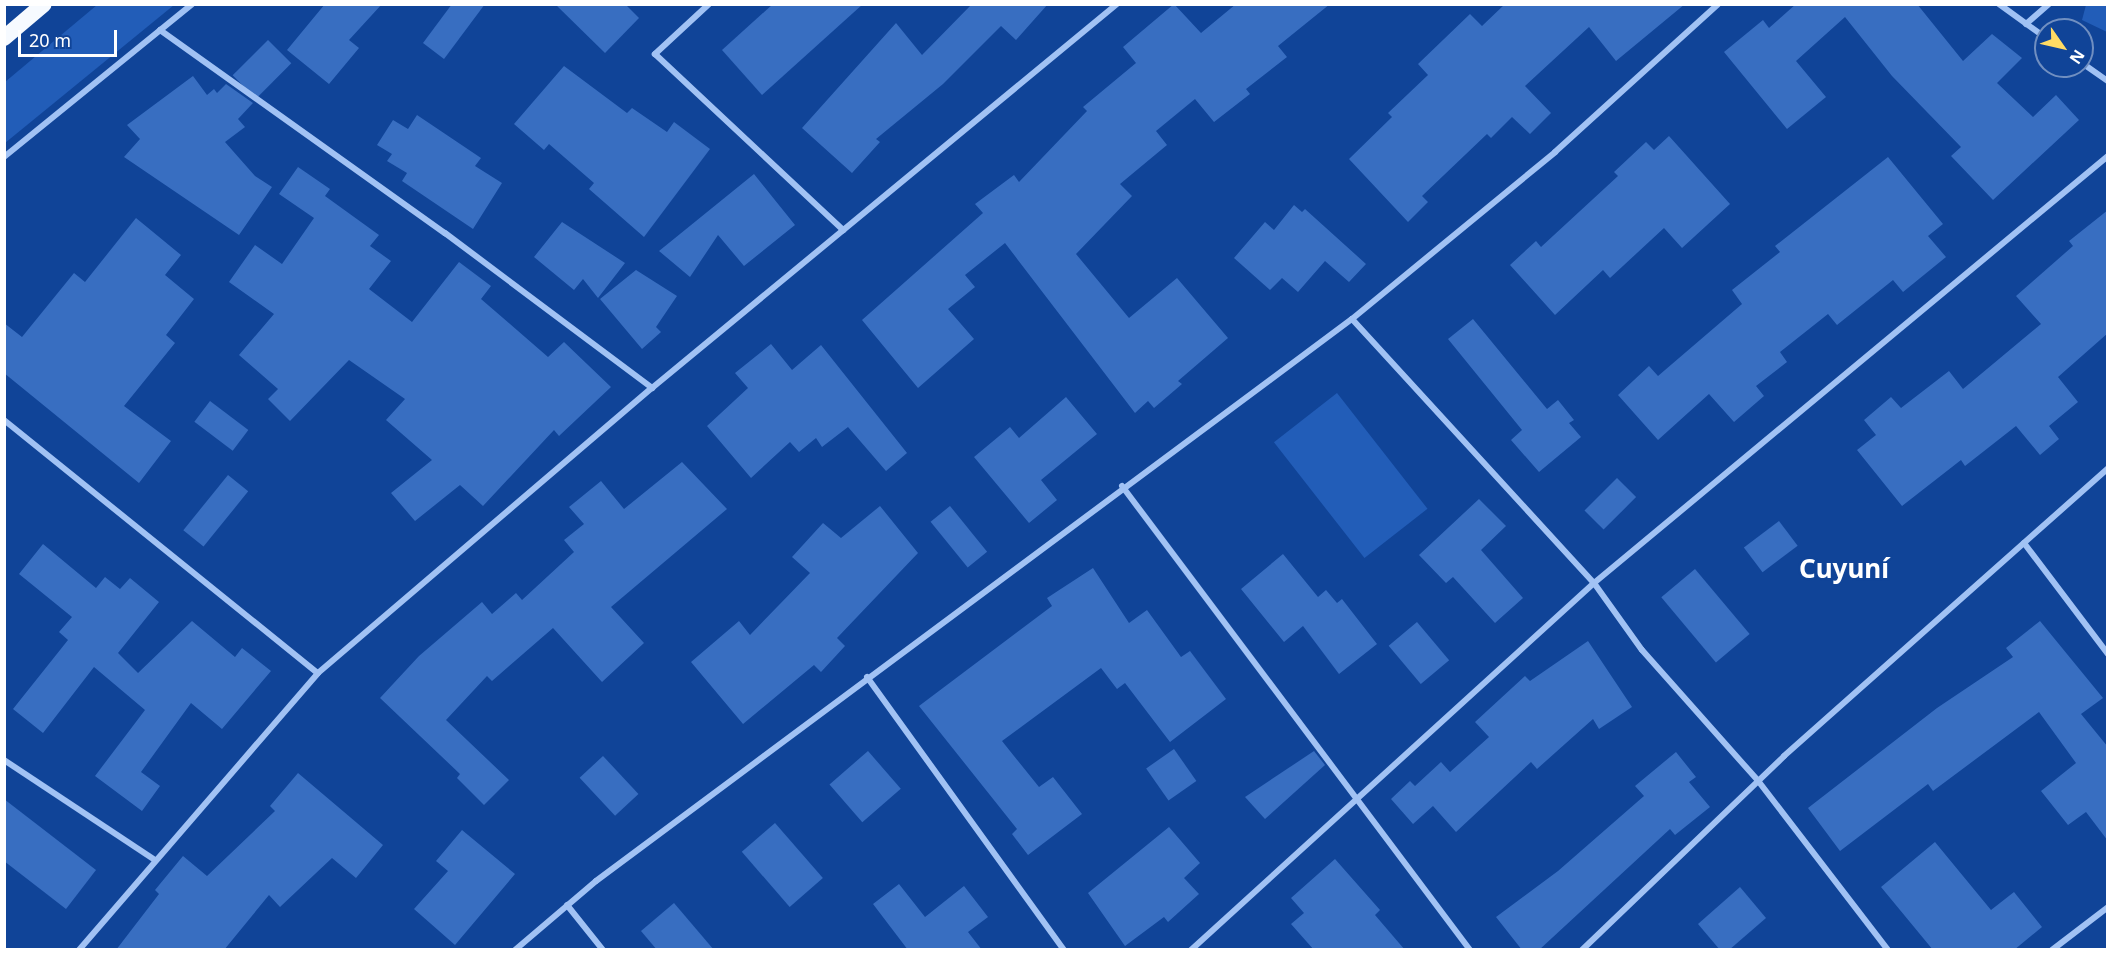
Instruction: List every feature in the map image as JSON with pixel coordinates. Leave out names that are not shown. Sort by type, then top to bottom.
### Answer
[{"type":"highway","points":[[4,38],[44,4]]},
{"type":"street","points":[[4,157],[192,4]]},
{"type":"street","points":[[708,4],[655,54],[843,230]]},
{"type":"street","points":[[79,950],[318,673],[652,388],[1117,4]]},
{"type":"street","points":[[515,950],[567,905],[867,677],[1122,486],[1352,319],[1555,152],[1718,4]]},
{"type":"street","points":[[1999,4],[2034,30]]},
{"type":"street","points":[[2026,24],[2049,4]]},
{"type":"street","points":[[160,30],[445,233],[652,388]]},
{"type":"street","points":[[2094,71],[2108,81]]},
{"type":"street","points":[[1191,950],[1594,583],[2108,156]]},
{"type":"street","points":[[1352,319],[1594,583],[1642,650],[1759,782],[1888,950]]},
{"type":"street","points":[[4,420],[318,673]]},
{"type":"street","points":[[1582,950],[1759,782],[2108,468]]},
{"type":"street","points":[[1122,486],[1470,950]]},
{"type":"street","points":[[2024,543],[2108,654]]},
{"type":"street","points":[[867,677],[1064,950]]},
{"type":"street","points":[[4,760],[156,860]]},
{"type":"street","points":[[567,905],[603,950]]},
{"type":"street","points":[[2052,950],[2108,907]]},
{"type":"shaded area","points":[[97,5],[174,5],[5,143],[5,82]]},
{"type":"shaded area","points":[[2086,5],[2107,5],[2107,32],[2094,26],[2094,18],[2083,18]]},
{"type":"shaded area","points":[[1337,393],[1428,509],[1364,558],[1274,442]]},
{"type":"building","points":[[325,4],[382,4],[349,40],[359,48],[329,84],[287,50]]},
{"type":"building","points":[[452,4],[485,4],[444,59],[423,43]]},
{"type":"building","points":[[555,4],[625,4],[639,18],[605,53]]},
{"type":"building","points":[[773,4],[863,4],[762,95],[722,50]]},
{"type":"building","points":[[972,4],[1048,4],[1016,40],[1001,26],[943,84],[876,139],[880,142],[852,173],[802,128],[896,23],[922,55]]},
{"type":"building","points":[[1174,4],[1201,33],[1236,4],[1330,4],[1278,46],[1287,57],[1246,89],[1250,94],[1214,122],[1195,99],[1156,131],[1167,145],[1120,184],[1132,196],[1076,254],[1129,318],[1177,278],[1228,338],[1178,381],[1182,384],[1154,408],[1148,401],[1135,413],[1005,243],[965,275],[975,287],[948,309],[974,339],[918,388],[862,320],[983,213],[975,204],[1014,175],[1019,182],[1087,111],[1083,107],[1136,63],[1123,47]]},
{"type":"building","points":[[1505,4],[1685,4],[1616,61],[1589,27],[1525,86],[1551,113],[1530,134],[1512,117],[1491,138],[1487,134],[1422,196],[1428,202],[1408,222],[1349,159],[1392,117],[1388,113],[1428,75],[1418,64],[1470,14],[1482,26]]},
{"type":"building","points":[[1796,4],[1917,4],[1963,61],[1992,34],[2022,58],[1997,83],[2033,117],[2056,95],[2079,120],[1993,200],[1951,156],[1961,147],[1892,76],[1845,17],[1796,61],[1826,97],[1787,129],[1724,52],[1763,20],[1769,28]]},
{"type":"building","points":[[268,40],[291,63],[256,99],[233,75]]},
{"type":"building","points":[[564,66],[627,113],[632,108],[667,132],[674,122],[710,149],[644,237],[589,189],[594,183],[549,144],[544,150],[514,124]]},
{"type":"building","points":[[193,76],[207,95],[214,89],[217,93],[226,84],[253,103],[238,119],[245,127],[225,142],[255,176],[272,187],[239,235],[124,157],[140,139],[127,125]]},
{"type":"building","points":[[417,115],[481,158],[475,166],[502,183],[473,229],[402,181],[407,173],[387,161],[392,154],[377,145],[393,120],[408,129]]},
{"type":"building","points":[[1669,136],[1730,204],[1682,248],[1664,228],[1610,278],[1603,270],[1555,315],[1510,265],[1536,241],[1541,247],[1618,176],[1614,172],[1646,142],[1654,150]]},
{"type":"building","points":[[1888,157],[1943,224],[1928,236],[1946,257],[1903,292],[1893,280],[1837,325],[1828,314],[1780,352],[1787,362],[1756,386],[1764,396],[1734,422],[1709,394],[1658,440],[1618,395],[1649,366],[1658,376],[1742,304],[1732,290],[1780,252],[1775,246]]},
{"type":"building","points":[[298,167],[330,189],[325,196],[379,235],[370,246],[391,261],[369,289],[412,322],[459,262],[491,286],[481,299],[548,357],[564,342],[611,387],[559,436],[554,430],[483,506],[460,485],[415,521],[391,493],[432,460],[386,420],[405,399],[349,360],[290,421],[268,399],[278,389],[239,355],[274,314],[229,282],[255,245],[282,264],[314,218],[279,194]]},
{"type":"building","points":[[754,174],[795,225],[744,266],[718,235],[690,277],[659,251]]},
{"type":"building","points":[[1294,205],[1302,212],[1305,209],[1366,264],[1349,282],[1325,261],[1298,292],[1282,278],[1270,290],[1234,258],[1265,222],[1274,230]]},
{"type":"building","points":[[2108,210],[2108,333],[2058,377],[2078,402],[2049,426],[2059,439],[2040,455],[2016,426],[1965,466],[1961,460],[1902,506],[1857,450],[1876,435],[1864,420],[1891,397],[1901,408],[1949,371],[1963,389],[2041,324],[2016,296],[2073,246],[2069,241]]},
{"type":"building","points":[[136,218],[181,255],[165,275],[194,299],[166,335],[175,343],[124,406],[171,441],[139,483],[4,373],[4,323],[22,337],[74,273],[85,282]]},
{"type":"building","points":[[562,222],[625,263],[598,298],[583,279],[574,290],[534,257]]},
{"type":"building","points":[[636,270],[677,296],[656,327],[661,332],[642,349],[600,299]]},
{"type":"building","points":[[1473,319],[1547,409],[1558,400],[1574,420],[1569,423],[1581,437],[1539,472],[1511,440],[1522,430],[1448,339]]},
{"type":"building","points":[[771,344],[792,370],[821,345],[907,453],[886,471],[848,427],[822,447],[816,438],[799,452],[790,442],[751,478],[707,426],[748,388],[735,373]]},
{"type":"building","points":[[1066,397],[1097,434],[1041,480],[1057,500],[1029,523],[974,457],[1010,427],[1019,438]]},
{"type":"building","points":[[210,401],[248,430],[233,451],[194,422]]},
{"type":"building","points":[[682,462],[727,509],[611,607],[644,643],[602,682],[553,628],[492,681],[487,676],[446,720],[509,780],[484,805],[457,778],[460,774],[380,698],[419,656],[482,602],[492,614],[516,593],[522,600],[574,552],[564,540],[584,524],[569,507],[601,481],[624,509]]},
{"type":"building","points":[[228,475],[248,491],[204,547],[183,530]]},
{"type":"building","points":[[1617,478],[1636,497],[1604,530],[1584,511]]},
{"type":"building","points":[[1479,499],[1506,526],[1481,550],[1523,598],[1495,623],[1453,577],[1446,583],[1419,555]]},
{"type":"building","points":[[880,506],[918,553],[837,638],[845,646],[821,672],[814,665],[743,724],[691,662],[739,621],[750,635],[810,573],[792,557],[823,523],[841,538]]},
{"type":"building","points":[[950,506],[987,552],[968,568],[931,522]]},
{"type":"building","points":[[1779,521],[1798,546],[1763,572],[1744,547]]},
{"type":"building","points":[[43,544],[96,588],[105,577],[120,589],[130,578],[159,602],[118,653],[138,673],[192,621],[235,657],[242,648],[271,671],[222,729],[191,703],[141,772],[160,786],[142,811],[95,776],[145,710],[94,667],[43,733],[13,709],[68,640],[59,632],[72,617],[19,574]]},
{"type":"building","points":[[1283,554],[1318,597],[1326,590],[1337,603],[1342,599],[1377,644],[1339,674],[1303,626],[1284,642],[1241,589]]},
{"type":"building","points":[[1093,568],[1129,623],[1147,610],[1181,657],[1190,651],[1226,699],[1170,742],[1125,683],[1117,689],[1101,668],[1002,741],[1039,787],[1053,777],[1082,814],[1028,855],[1012,834],[1017,829],[919,706],[1052,606],[1047,598]]},
{"type":"building","points":[[1695,569],[1750,634],[1716,662],[1661,597]]},
{"type":"building","points":[[2040,621],[2103,698],[2081,714],[2108,747],[2108,841],[2086,812],[2068,825],[2041,791],[2076,763],[2039,712],[1933,791],[1928,784],[1840,851],[1808,808],[1937,708],[2013,657],[2006,648]]},
{"type":"building","points":[[1417,622],[1449,660],[1421,684],[1389,646]]},
{"type":"building","points":[[1588,641],[1632,707],[1599,729],[1593,719],[1537,769],[1531,762],[1456,832],[1433,806],[1413,824],[1391,799],[1410,781],[1415,786],[1441,762],[1450,772],[1489,737],[1475,722],[1525,676],[1530,681]]},
{"type":"building","points":[[1174,749],[1196,781],[1169,800],[1146,769]]},
{"type":"building","points":[[868,751],[901,789],[862,822],[830,784]]},
{"type":"building","points":[[1314,751],[1325,765],[1265,819],[1245,797]]},
{"type":"building","points":[[1676,752],[1696,777],[1689,782],[1710,807],[1675,835],[1670,829],[1539,950],[1522,950],[1496,917],[1558,871],[1644,796],[1635,786]]},
{"type":"building","points":[[603,756],[638,794],[615,816],[580,778]]},
{"type":"building","points":[[298,773],[383,845],[356,878],[332,858],[280,907],[269,895],[224,950],[116,950],[159,894],[155,890],[183,856],[207,876],[275,811],[270,806]]},
{"type":"building","points":[[4,799],[96,870],[66,909],[4,861]]},
{"type":"building","points":[[775,823],[823,878],[790,907],[742,852]]},
{"type":"building","points":[[1169,827],[1200,863],[1184,878],[1199,894],[1168,922],[1164,917],[1125,946],[1088,893]]},
{"type":"building","points":[[462,830],[515,874],[455,945],[414,909],[448,871],[436,861]]},
{"type":"building","points":[[1935,842],[1991,910],[2014,892],[2042,927],[2014,950],[1933,950],[1881,887]]},
{"type":"building","points":[[1335,859],[1380,910],[1375,915],[1405,950],[1314,950],[1291,924],[1304,913],[1291,898]]},
{"type":"building","points":[[899,884],[925,917],[964,886],[988,917],[968,932],[982,950],[908,950],[873,904]]},
{"type":"building","points":[[1740,887],[1766,918],[1729,950],[1720,950],[1698,924]]},
{"type":"building","points":[[674,903],[714,950],[657,950],[641,931]]},
{"type":"district","name":"Cuyuní","points":[[1844,569]]}]
